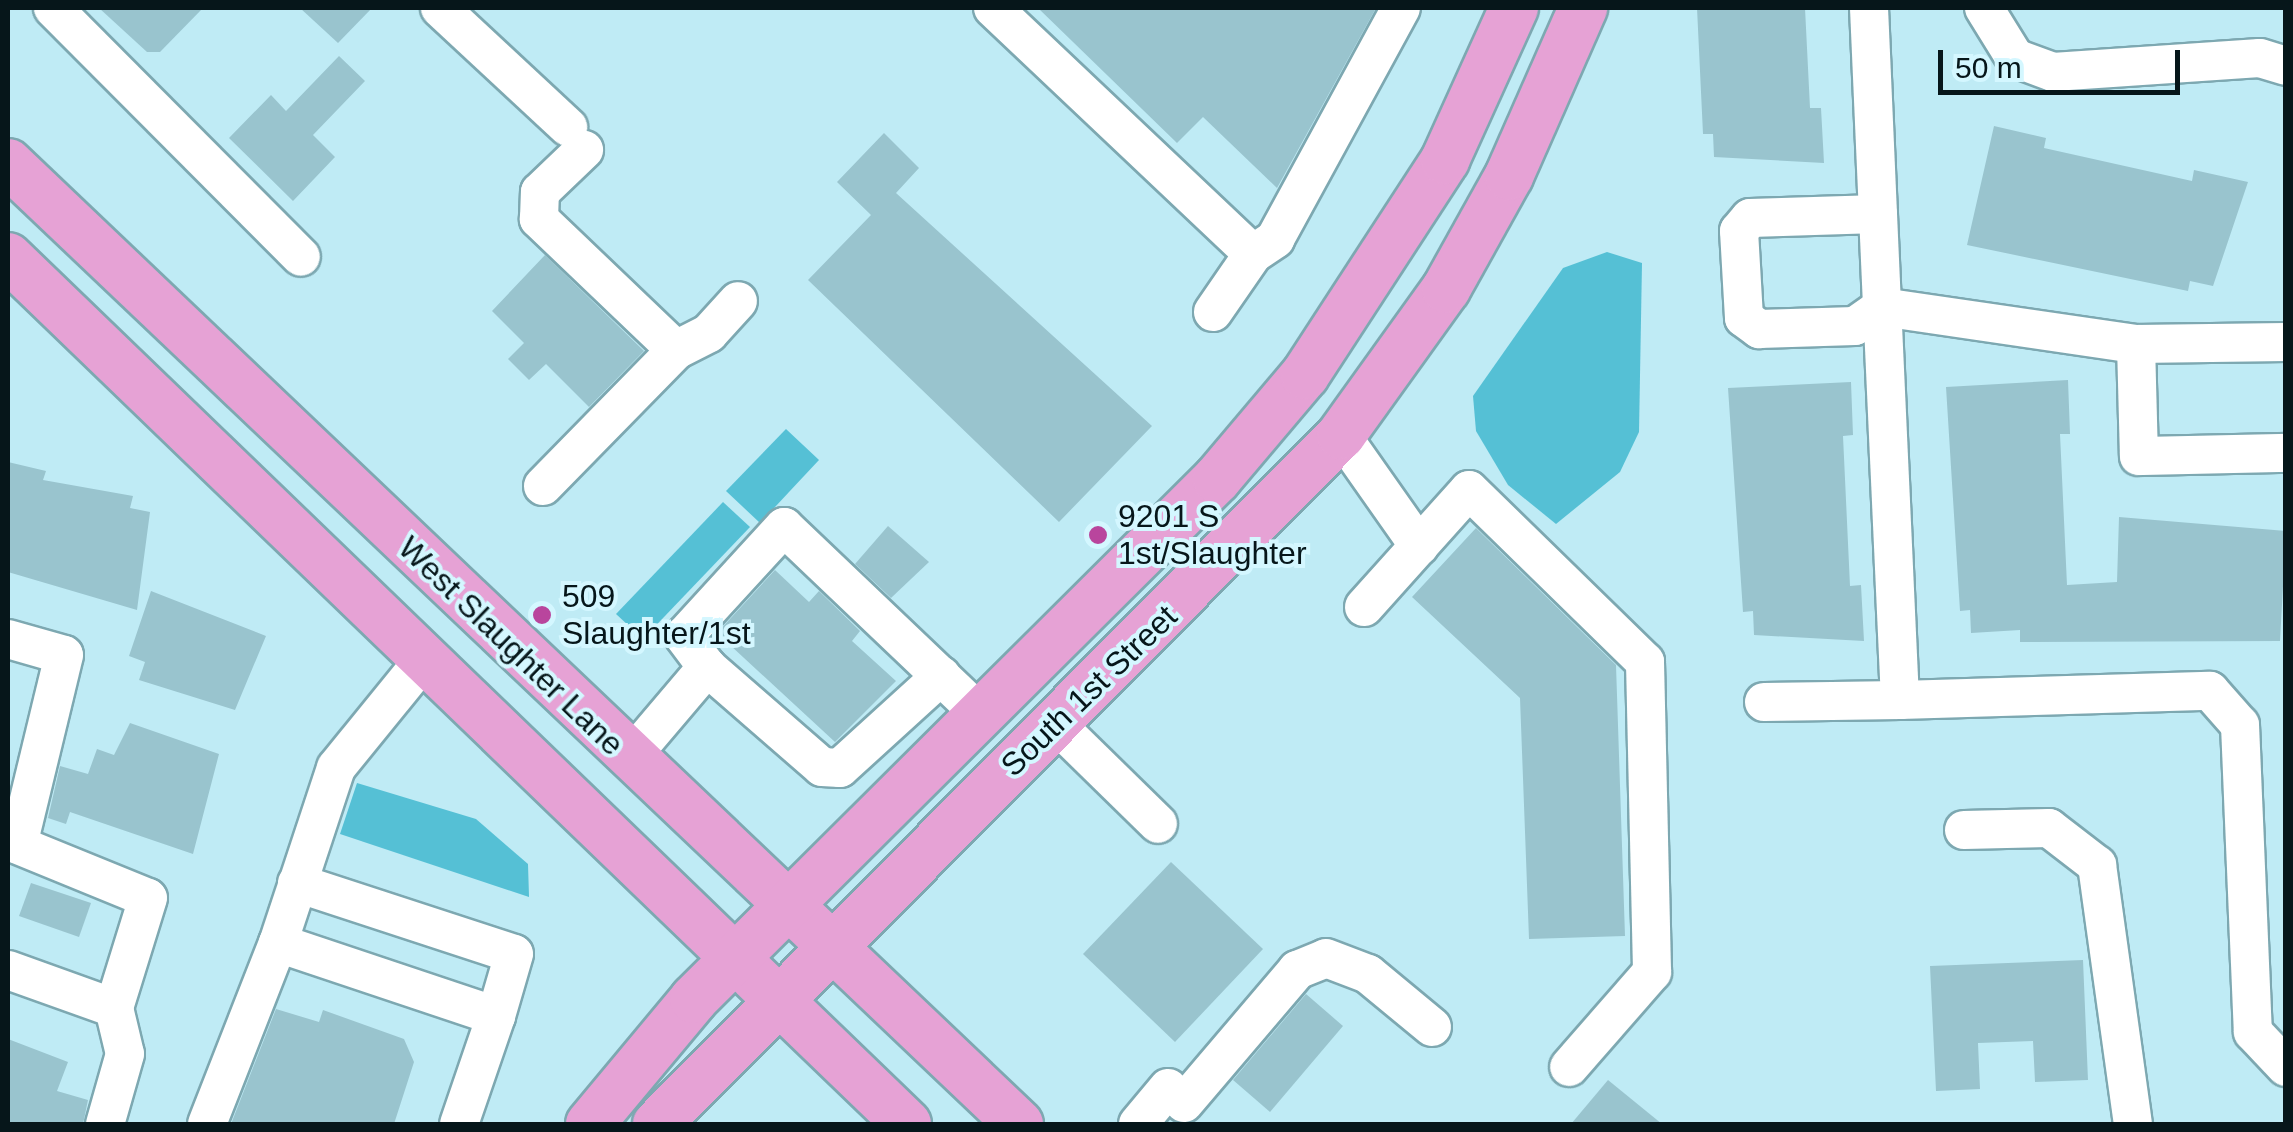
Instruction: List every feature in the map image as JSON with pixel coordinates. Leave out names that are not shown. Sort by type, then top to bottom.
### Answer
[{"type":"main road","name":"South 1st Street","points":[[590,1124],[734,958],[976,710],[1217,479],[1305,375],[1444,160],[1514,8]]},
{"type":"main road","name":"South 1st Street","points":[[657,1124],[1341,435],[1455,272],[1583,8]]},
{"type":"main road","name":"West Slaughter Lane","points":[[8,163],[783,907],[1019,1124]]},
{"type":"main road","points":[[8,257],[422,662],[907,1124]]},
{"type":"main road","points":[[101,345],[156,349],[362,539],[376,543],[391,531]]},
{"type":"main road","points":[[1305,375],[1341,435]]},
{"type":"lane","points":[[53,8],[301,257]]},
{"type":"lane","points":[[440,8],[576,138],[540,192],[539,219],[676,350]]},
{"type":"lane","points":[[993,8],[1252,254]]},
{"type":"lane","points":[[1213,312],[1252,254],[1275,239],[1401,8]]},
{"type":"lane","points":[[1869,8],[1900,700]]},
{"type":"lane","points":[[1984,8],[2015,58],[2053,72],[2260,58],[2286,66]]},
{"type":"lane","points":[[1878,214],[1750,218],[1740,248],[1744,318],[1759,329],[1855,326],[1882,307],[2136,344],[2286,342]]},
{"type":"lane","points":[[543,486],[676,350],[694,345],[738,301]]},
{"type":"lane","points":[[2136,344],[2139,456],[2286,454]]},
{"type":"lane","points":[[1341,435],[1418,546]]},
{"type":"lane","points":[[1364,608],[1468,490],[1645,662],[1652,972],[1569,1067]]},
{"type":"lane","points":[[942,676],[840,768],[822,766],[708,668],[684,636],[784,527],[942,676],[976,710]]},
{"type":"lane","points":[[8,639],[64,656],[18,845],[148,898],[114,1008],[126,1054],[105,1124]]},
{"type":"lane","points":[[207,1124],[278,943],[336,768],[422,662]]},
{"type":"lane","points":[[628,759],[708,668]]},
{"type":"lane","points":[[1764,702],[2210,691],[2240,724],[2253,1032],[2286,1067]]},
{"type":"lane","points":[[1056,723],[1158,824]]},
{"type":"lane","points":[[1964,830],[2049,828],[2098,865],[2134,1124]]},
{"type":"lane","points":[[297,884],[514,954],[459,1124]]},
{"type":"lane","points":[[278,943],[496,1016]]},
{"type":"lane","points":[[1138,1124],[1176,1095],[1297,970],[1326,958],[1368,974],[1432,1027]]},
{"type":"lane","points":[[8,970],[114,1008]]},
{"type":"water","points":[[1607,252],[1642,263],[1639,432],[1620,472],[1556,524],[1508,485],[1476,431],[1473,396],[1563,268]]},
{"type":"water","points":[[786,429],[819,460],[760,523],[726,491]]},
{"type":"water","points":[[723,502],[750,527],[643,639],[616,614]]},
{"type":"water","points":[[357,783],[476,819],[528,864],[529,897],[340,834]]},
{"type":"building","points":[[99,8],[203,8],[160,52],[147,52]]},
{"type":"building","points":[[300,8],[372,8],[338,43]]},
{"type":"building","points":[[1038,8],[1376,8],[1277,188],[1203,117],[1177,143]]},
{"type":"building","points":[[1697,8],[1805,8],[1810,108],[1821,108],[1824,163],[1714,157],[1713,134],[1703,134]]},
{"type":"building","points":[[339,56],[365,81],[313,135],[335,157],[293,201],[229,138],[271,95],[286,111]]},
{"type":"building","points":[[1994,126],[2046,138],[2044,148],[2192,181],[2194,170],[2248,182],[2213,286],[2190,281],[2188,291],[1967,245]]},
{"type":"building","points":[[884,133],[919,168],[896,193],[1152,426],[1059,522],[808,280],[871,215],[837,182]]},
{"type":"building","points":[[545,255],[644,351],[589,407],[546,364],[529,380],[508,359],[524,343],[492,311]]},
{"type":"building","points":[[2068,380],[2070,434],[2060,434],[2067,585],[2117,582],[2119,517],[2286,531],[2280,641],[2020,642],[2020,630],[1971,633],[1970,610],[1960,611],[1946,387]]},
{"type":"building","points":[[1851,382],[1853,435],[1843,436],[1850,586],[1861,585],[1864,641],[1754,635],[1753,611],[1743,612],[1728,388]]},
{"type":"building","points":[[8,462],[46,471],[43,480],[133,496],[130,508],[150,512],[137,610],[8,572]]},
{"type":"building","points":[[888,526],[929,562],[891,598],[855,564]]},
{"type":"building","points":[[1476,528],[1616,665],[1625,936],[1529,939],[1520,698],[1412,597]]},
{"type":"building","points":[[775,570],[809,602],[819,591],[860,631],[852,641],[896,681],[835,742],[717,633]]},
{"type":"building","points":[[151,591],[266,636],[235,710],[139,680],[145,662],[129,656]]},
{"type":"building","points":[[130,723],[219,754],[193,854],[70,812],[66,824],[48,818],[60,766],[88,774],[97,749],[114,755]]},
{"type":"building","points":[[1171,862],[1263,949],[1175,1042],[1083,954]]},
{"type":"building","points":[[31,883],[91,903],[79,937],[19,916]]},
{"type":"building","points":[[2083,960],[2088,1080],[2035,1082],[2033,1041],[1978,1043],[1980,1089],[1936,1091],[1930,966]]},
{"type":"building","points":[[1306,994],[1343,1026],[1270,1112],[1233,1080]]},
{"type":"building","points":[[276,1009],[319,1022],[323,1010],[404,1039],[414,1062],[394,1124],[231,1124]]},
{"type":"building","points":[[8,1039],[68,1062],[57,1091],[88,1100],[83,1124],[8,1124]]},
{"type":"building","points":[[1608,1080],[1662,1124],[1571,1124]]},
{"type":"place","name":"9201 S 1st/Slaughter","points":[[1098,535]]},
{"type":"place","name":"509 Slaughter/1st","points":[[542,615]]}]
